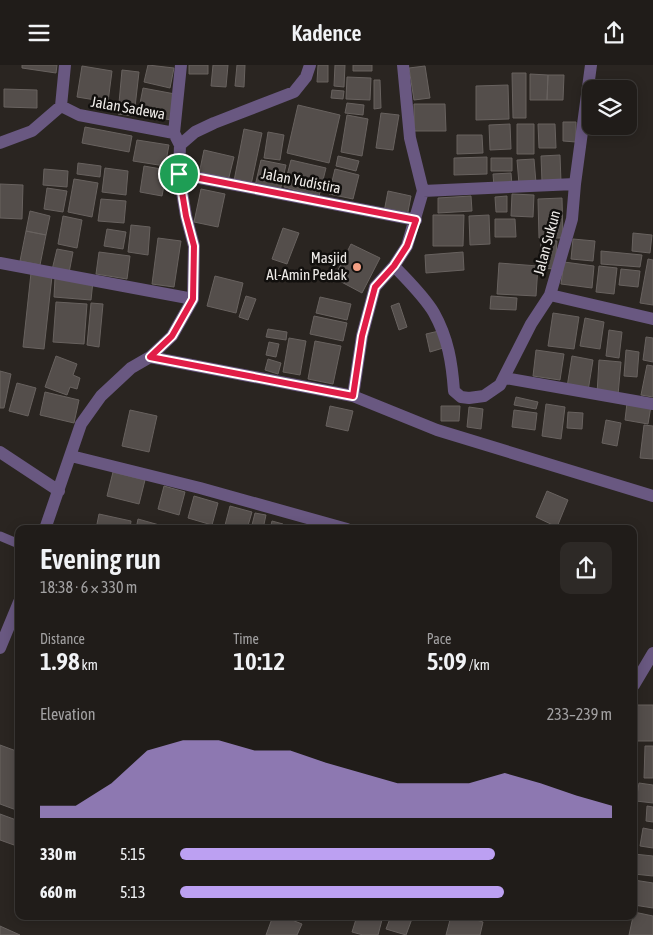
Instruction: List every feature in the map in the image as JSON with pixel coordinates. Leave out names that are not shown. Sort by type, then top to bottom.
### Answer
[{"type":"street","points":[[0,143],[32,131],[61,106],[65,65]]},
{"type":"street","points":[[46,525],[80,424],[101,396],[131,368],[150,357],[172,336],[193,299],[194,246],[186,216],[179,174],[180,145],[174,133],[181,65]]},
{"type":"street","points":[[180,145],[195,132],[214,123],[294,92],[306,77],[310,65]]},
{"type":"street","points":[[353,396],[362,336],[375,287],[394,266],[407,246],[423,191],[410,138],[403,65]]},
{"type":"street","name":"Jalan Sukun","points":[[590,65],[572,219],[550,295],[653,319]]},
{"type":"street","name":"Jalan Sadewa","points":[[61,106],[79,115],[174,133]]},
{"type":"street","name":"Jalan Yudistira","points":[[179,174],[416,220]]},
{"type":"street","points":[[423,191],[575,183]]},
{"type":"street","points":[[0,263],[193,299]]},
{"type":"street","points":[[394,266],[433,311],[447,341],[452,365],[454,391],[461,397],[484,396],[500,385],[531,324],[550,295]]},
{"type":"street","points":[[150,357],[353,396],[437,430],[653,496]]},
{"type":"street","points":[[505,378],[653,404]]},
{"type":"street","points":[[0,452],[59,491]]},
{"type":"street","points":[[70,456],[200,488],[333,525]]},
{"type":"street","points":[[0,648],[15,611]]},
{"type":"street","points":[[637,680],[653,653]]},
{"type":"lane","points":[[0,536],[15,542]]},
{"type":"building","points":[[22,65],[57,65],[56,73],[22,68]]},
{"type":"building","points":[[148,65],[174,68],[170,88],[144,82]]},
{"type":"building","points":[[189,65],[208,65],[208,74],[189,74]]},
{"type":"building","points":[[213,65],[228,65],[226,87],[211,86]]},
{"type":"building","points":[[237,65],[245,65],[244,87],[235,86]]},
{"type":"building","points":[[318,65],[328,65],[328,82],[317,82]]},
{"type":"building","points":[[335,65],[345,65],[344,87],[334,86]]},
{"type":"building","points":[[353,65],[372,65],[372,71],[353,71]]},
{"type":"building","points":[[82,66],[112,71],[108,102],[77,97]]},
{"type":"building","points":[[425,66],[430,98],[414,100],[409,68]]},
{"type":"building","points":[[122,70],[139,72],[134,116],[118,114]]},
{"type":"building","points":[[512,73],[526,73],[526,118],[513,118]]},
{"type":"building","points":[[530,74],[548,75],[547,100],[530,100]]},
{"type":"building","points":[[548,75],[564,75],[563,100],[547,100]]},
{"type":"building","points":[[347,77],[371,78],[370,100],[346,99]]},
{"type":"building","points":[[374,80],[380,80],[381,108],[374,109]]},
{"type":"building","points":[[508,85],[509,119],[476,120],[476,86]]},
{"type":"building","points":[[143,88],[175,94],[171,120],[138,114]]},
{"type":"building","points":[[4,89],[37,90],[37,108],[4,107]]},
{"type":"building","points":[[332,90],[344,91],[343,99],[331,98]]},
{"type":"building","points":[[347,103],[364,105],[363,115],[345,113]]},
{"type":"building","points":[[414,104],[445,104],[446,131],[414,131]]},
{"type":"building","points":[[298,105],[340,115],[329,163],[287,153]]},
{"type":"building","points":[[381,113],[399,115],[393,150],[376,148]]},
{"type":"building","points":[[347,115],[368,119],[362,156],[341,152]]},
{"type":"building","points":[[563,122],[576,122],[576,142],[563,141]]},
{"type":"building","points":[[510,124],[511,149],[490,150],[489,125]]},
{"type":"building","points":[[517,124],[534,124],[534,154],[517,154]]},
{"type":"building","points":[[538,124],[555,124],[556,148],[539,148]]},
{"type":"building","points":[[85,127],[132,136],[129,152],[82,143]]},
{"type":"building","points":[[244,129],[262,133],[251,185],[234,181]]},
{"type":"building","points":[[268,132],[284,135],[280,160],[264,158]]},
{"type":"building","points":[[457,135],[482,135],[483,153],[457,154]]},
{"type":"building","points":[[137,140],[169,145],[165,166],[133,161]]},
{"type":"building","points":[[204,150],[234,157],[228,181],[199,174]]},
{"type":"building","points":[[560,155],[561,182],[542,182],[541,156]]},
{"type":"building","points":[[338,156],[359,161],[356,171],[336,166]]},
{"type":"building","points":[[487,157],[487,174],[454,175],[454,158]]},
{"type":"building","points":[[491,158],[512,158],[512,171],[491,171]]},
{"type":"building","points":[[534,159],[536,183],[519,184],[517,160]]},
{"type":"building","points":[[261,160],[286,165],[280,191],[255,186]]},
{"type":"building","points":[[291,160],[326,168],[319,196],[284,187]]},
{"type":"building","points":[[78,163],[101,166],[100,177],[77,174]]},
{"type":"building","points":[[144,166],[167,170],[162,196],[140,192]]},
{"type":"building","points":[[105,168],[128,171],[126,195],[102,192]]},
{"type":"building","points":[[44,169],[68,171],[67,187],[43,185]]},
{"type":"building","points":[[335,169],[359,175],[353,199],[329,194]]},
{"type":"building","points":[[511,173],[512,185],[494,187],[493,174]]},
{"type":"building","points":[[74,179],[98,183],[92,217],[68,212]]},
{"type":"building","points":[[0,184],[23,185],[22,219],[0,218]]},
{"type":"building","points":[[47,188],[67,191],[63,212],[44,209]]},
{"type":"building","points":[[201,189],[225,194],[218,227],[194,222]]},
{"type":"building","points":[[388,191],[411,196],[407,217],[384,212]]},
{"type":"building","points":[[512,194],[534,195],[533,217],[511,216]]},
{"type":"building","points":[[471,196],[472,211],[438,213],[438,198]]},
{"type":"building","points":[[507,196],[507,212],[496,212],[495,197]]},
{"type":"building","points":[[562,198],[563,238],[539,238],[538,199]]},
{"type":"building","points":[[101,199],[126,201],[124,223],[98,221]]},
{"type":"building","points":[[30,211],[50,216],[46,235],[26,231]]},
{"type":"building","points":[[433,215],[464,215],[463,246],[433,246]]},
{"type":"building","points":[[489,215],[490,244],[470,245],[469,216]]},
{"type":"building","points":[[63,216],[82,220],[77,248],[58,244]]},
{"type":"building","points":[[495,219],[515,219],[516,237],[495,237]]},
{"type":"building","points":[[131,225],[150,227],[148,255],[128,252]]},
{"type":"building","points":[[283,228],[299,233],[287,264],[272,259]]},
{"type":"building","points":[[107,229],[126,232],[123,249],[104,246]]},
{"type":"building","points":[[26,231],[46,235],[40,265],[20,261]]},
{"type":"building","points":[[633,233],[652,235],[650,253],[632,251]]},
{"type":"building","points":[[158,238],[181,241],[174,287],[152,284]]},
{"type":"building","points":[[573,239],[595,241],[593,261],[571,259]]},
{"type":"building","points":[[541,240],[557,241],[555,269],[540,268]]},
{"type":"building","points":[[351,244],[380,258],[362,293],[334,278]]},
{"type":"building","points":[[57,249],[73,252],[69,273],[52,270]]},
{"type":"building","points":[[601,251],[642,255],[640,267],[601,264]]},
{"type":"building","points":[[99,252],[130,256],[127,279],[96,274]]},
{"type":"building","points":[[463,252],[464,270],[426,273],[425,255]]},
{"type":"building","points":[[648,259],[653,260],[653,305],[640,303]]},
{"type":"building","points":[[564,262],[594,266],[592,288],[561,284]]},
{"type":"building","points":[[499,263],[538,266],[536,296],[497,294]]},
{"type":"building","points":[[599,266],[617,268],[614,294],[596,292]]},
{"type":"building","points":[[621,269],[640,271],[638,287],[619,285]]},
{"type":"building","points":[[31,273],[52,276],[44,349],[23,347]]},
{"type":"building","points":[[215,276],[243,283],[236,313],[207,306]]},
{"type":"building","points":[[55,278],[93,281],[91,300],[54,297]]},
{"type":"building","points":[[246,296],[256,299],[248,320],[239,317]]},
{"type":"building","points":[[491,296],[517,298],[516,310],[490,309]]},
{"type":"building","points":[[320,297],[351,304],[347,320],[316,313]]},
{"type":"building","points":[[56,302],[87,304],[84,344],[53,342]]},
{"type":"building","points":[[91,303],[103,304],[99,347],[87,345]]},
{"type":"building","points":[[399,303],[407,327],[399,330],[391,306]]},
{"type":"building","points":[[553,313],[579,317],[574,349],[548,346]]},
{"type":"building","points":[[314,316],[347,323],[343,341],[310,334]]},
{"type":"building","points":[[585,318],[604,322],[600,349],[580,346]]},
{"type":"building","points":[[268,329],[287,332],[286,340],[266,337]]},
{"type":"building","points":[[609,330],[622,332],[619,358],[606,356]]},
{"type":"building","points":[[439,331],[443,348],[430,352],[426,334]]},
{"type":"building","points":[[646,337],[653,338],[653,362],[643,360]]},
{"type":"building","points":[[289,338],[306,341],[300,375],[283,372]]},
{"type":"building","points":[[315,341],[341,346],[333,384],[308,379]]},
{"type":"building","points":[[269,342],[279,344],[276,357],[266,355]]},
{"type":"building","points":[[536,350],[564,354],[560,380],[533,376]]},
{"type":"building","points":[[626,350],[639,352],[637,377],[624,376]]},
{"type":"building","points":[[56,356],[77,364],[73,375],[80,378],[77,389],[70,387],[67,395],[45,387]]},
{"type":"building","points":[[572,356],[593,360],[588,391],[567,387]]},
{"type":"building","points":[[268,359],[281,363],[278,374],[265,370]]},
{"type":"building","points":[[599,360],[621,362],[618,395],[597,394]]},
{"type":"building","points":[[647,365],[653,366],[653,397],[641,395]]},
{"type":"building","points":[[0,371],[11,374],[4,408],[0,408]]},
{"type":"building","points":[[17,383],[36,388],[28,416],[9,411]]},
{"type":"building","points":[[45,392],[79,400],[74,423],[40,415]]},
{"type":"building","points":[[516,397],[538,402],[536,409],[514,405]]},
{"type":"building","points":[[627,403],[651,406],[648,424],[625,420]]},
{"type":"building","points":[[546,404],[565,407],[561,439],[542,436]]},
{"type":"building","points":[[330,406],[353,411],[348,431],[326,426]]},
{"type":"building","points":[[441,406],[460,406],[459,421],[441,421]]},
{"type":"building","points":[[469,407],[483,409],[481,429],[467,427]]},
{"type":"building","points":[[130,410],[157,416],[149,452],[122,446]]},
{"type":"building","points":[[514,410],[537,413],[535,430],[512,427]]},
{"type":"building","points":[[568,412],[583,413],[582,429],[567,428]]},
{"type":"building","points":[[606,420],[621,423],[617,446],[602,443]]},
{"type":"building","points":[[644,425],[653,426],[653,459],[640,458]]},
{"type":"building","points":[[113,472],[145,480],[139,504],[107,496]]},
{"type":"building","points":[[164,486],[185,492],[179,515],[158,509]]},
{"type":"building","points":[[547,491],[568,500],[558,525],[553,525],[536,517]]},
{"type":"building","points":[[194,496],[218,503],[212,525],[188,518]]},
{"type":"building","points":[[230,506],[252,512],[248,525],[225,525]]},
{"type":"building","points":[[255,513],[266,515],[264,525],[252,525]]},
{"type":"building","points":[[99,514],[131,521],[130,525],[97,525]]},
{"type":"building","points":[[138,519],[159,525],[137,525]]},
{"type":"building","points":[[272,521],[283,524],[283,525],[271,525]]},
{"type":"building","points":[[637,705],[653,705],[653,741],[637,741]]},
{"type":"building","points":[[0,745],[15,751],[15,810],[0,804]]},
{"type":"building","points":[[645,746],[653,746],[653,778],[644,778]]},
{"type":"building","points":[[639,783],[653,785],[653,803],[637,801]]},
{"type":"building","points":[[647,806],[653,807],[653,822],[646,821]]},
{"type":"building","points":[[0,814],[15,820],[15,842],[14,845],[0,840]]},
{"type":"building","points":[[643,828],[653,830],[653,848],[640,846]]},
{"type":"building","points":[[637,854],[653,856],[653,876],[637,874]]},
{"type":"building","points":[[637,880],[653,883],[653,908],[637,905]]},
{"type":"building","points":[[637,913],[653,916],[653,935],[629,935],[632,920],[637,920]]},
{"type":"building","points":[[272,920],[292,920],[302,924],[297,935],[266,935]]},
{"type":"building","points":[[356,920],[382,920],[378,935],[363,935],[352,932]]},
{"type":"building","points":[[389,920],[412,920],[406,935],[386,929]]},
{"type":"building","points":[[450,920],[476,920],[483,922],[480,935],[446,935]]},
{"type":"building","points":[[0,926],[20,935],[0,935]]},
{"type":"place","name":"Masjid Al-Amin Pedak","points":[[357,267]]},
{"type":"route","points":[[179,174],[416,220],[407,246],[394,266],[375,287],[362,336],[353,396],[150,357],[172,336],[193,299],[194,246],[186,216],[179,174]]}]
